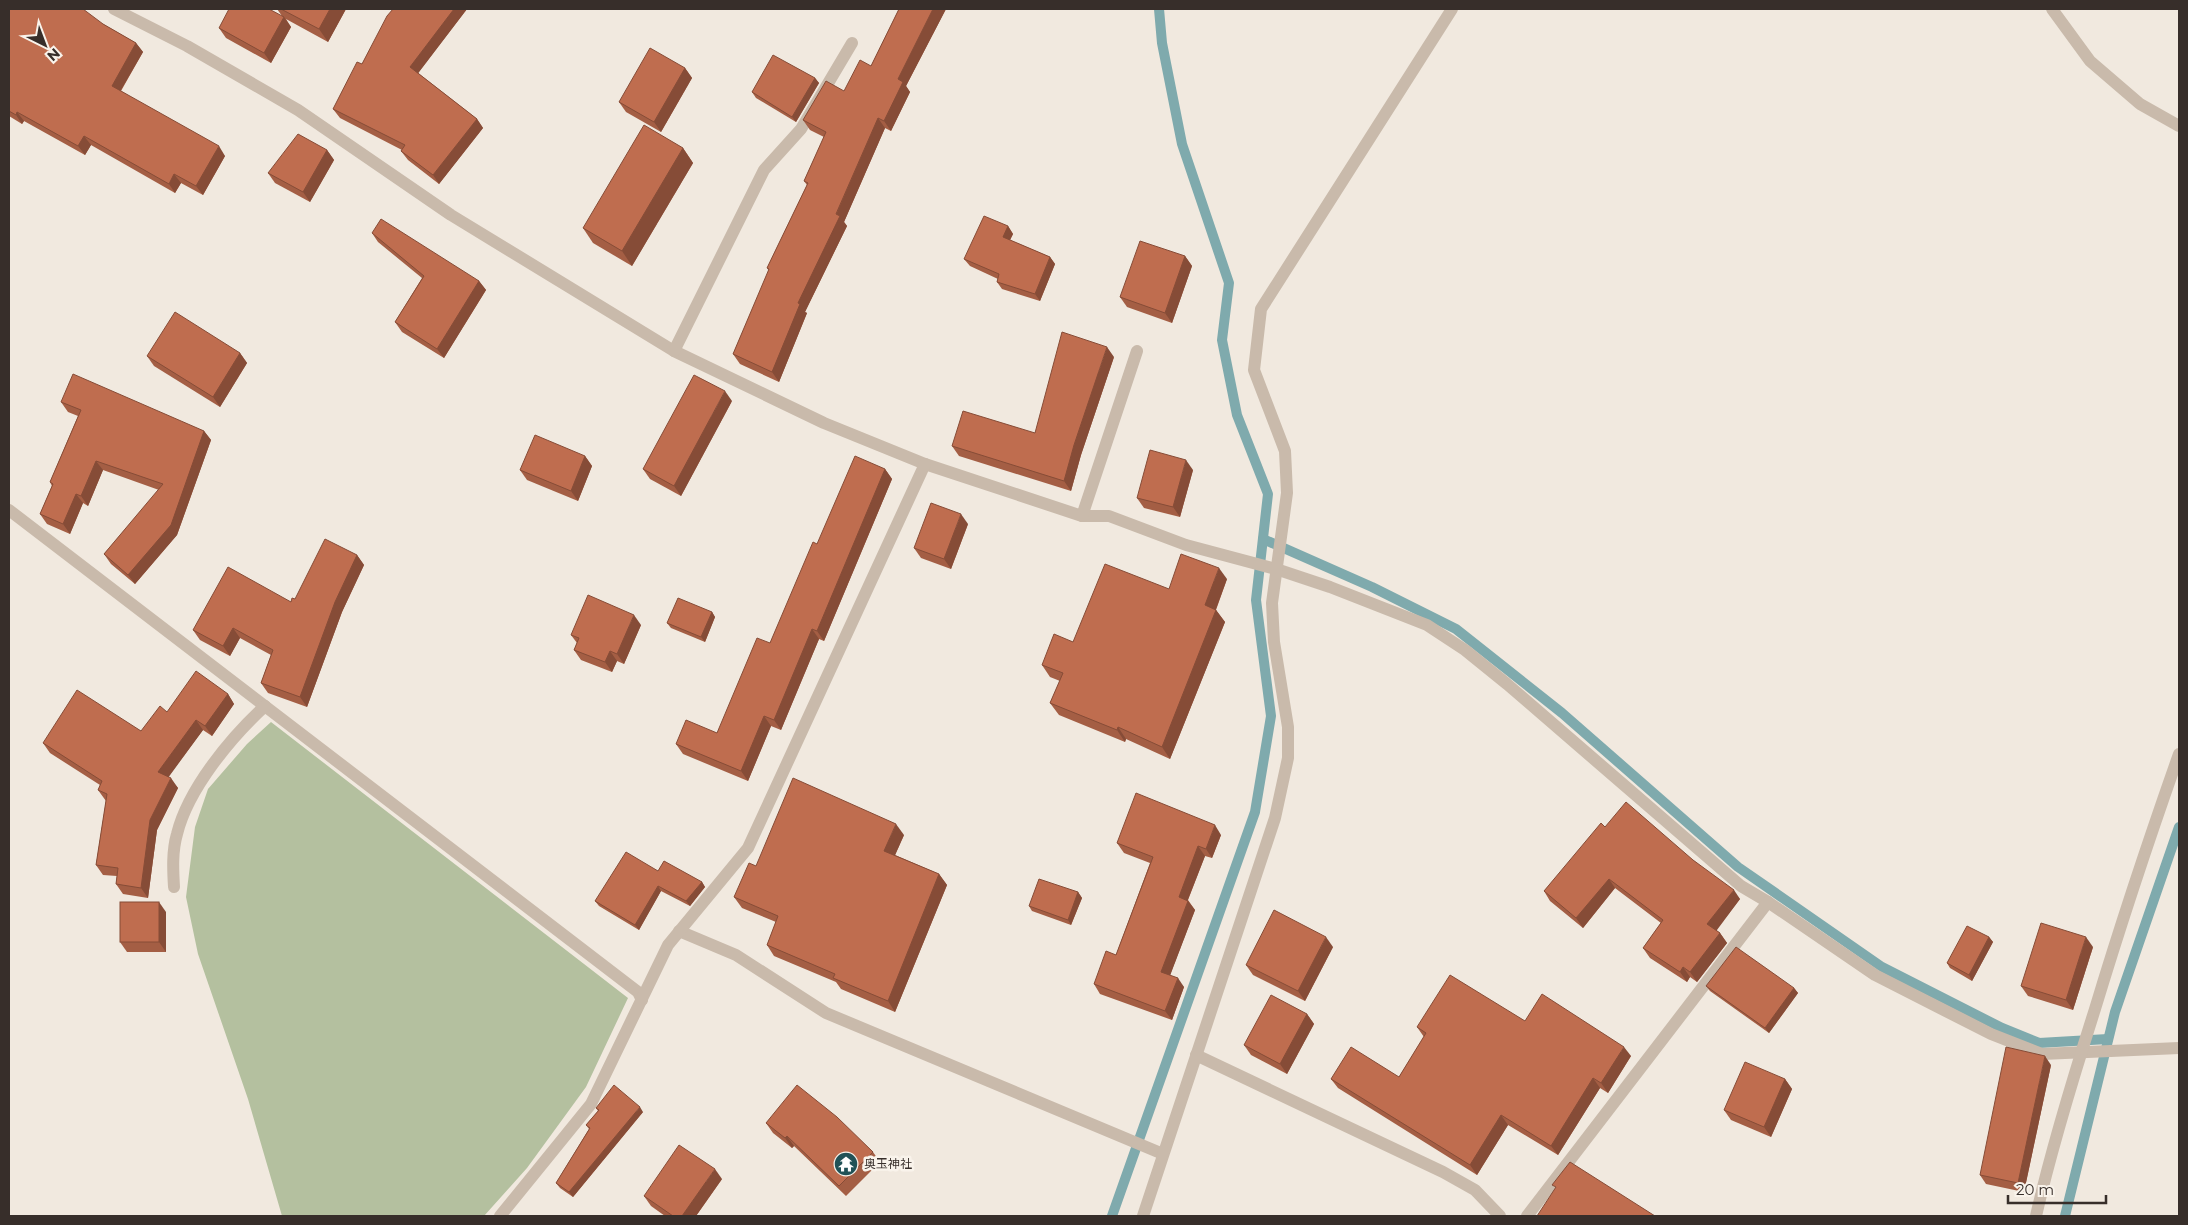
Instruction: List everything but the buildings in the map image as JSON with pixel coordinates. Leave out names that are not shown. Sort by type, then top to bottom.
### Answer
[{"type":"street","points":[[114,9],[187,46],[298,110],[451,215],[674,351],[824,423],[925,464],[1082,516],[1109,516],[1186,544],[1276,569],[1402,614],[1426,625],[1465,650],[1541,712],[1741,886],[1768,902],[1875,975],[1991,1034],[2042,1054],[2179,1048]]},
{"type":"street","points":[[1143,1216],[1275,818],[1288,758],[1288,726],[1274,642],[1272,603],[1287,493],[1285,451],[1254,370],[1261,310],[1452,9]]},
{"type":"street","points":[[2052,9],[2090,61],[2140,104],[2179,126]]},
{"type":"street","points":[[674,351],[764,170],[801,129],[852,42]]},
{"type":"street","points":[[1082,516],[1137,351]]},
{"type":"street","points":[[500,1216],[591,1104],[668,945],[748,848],[925,464]]},
{"type":"street","points":[[9,510],[638,992],[642,1000]]},
{"type":"street","points":[[174,887],[173,863],[177,834],[185,811],[205,776],[251,719],[265,706]]},
{"type":"street","points":[[2036,1216],[2045,1175],[2081,1052],[2142,857],[2179,754]]},
{"type":"street","points":[[1527,1216],[1768,902]]},
{"type":"street","points":[[679,931],[736,955],[826,1013],[1163,1154]]},
{"type":"street","points":[[1196,1055],[1443,1172],[1475,1190],[1500,1216]]},
{"type":"green space","points":[[271,722],[628,998],[586,1087],[527,1168],[484,1216],[282,1216],[248,1099],[198,954],[186,897],[195,827],[208,789],[247,744]]},
{"type":"waterway","points":[[1112,1216],[1255,812],[1271,716],[1256,600],[1268,494],[1237,415],[1222,340],[1229,283],[1182,144],[1162,43],[1159,9]]},
{"type":"waterway","points":[[1263,539],[1372,587],[1456,629],[1562,713],[1738,867],[1882,967],[2002,1028],[2039,1043],[2108,1039]]},
{"type":"waterway","points":[[2065,1216],[2115,1012],[2179,827]]},
{"type":"place","name":"奥玉神社","points":[[846,1164]]}]
